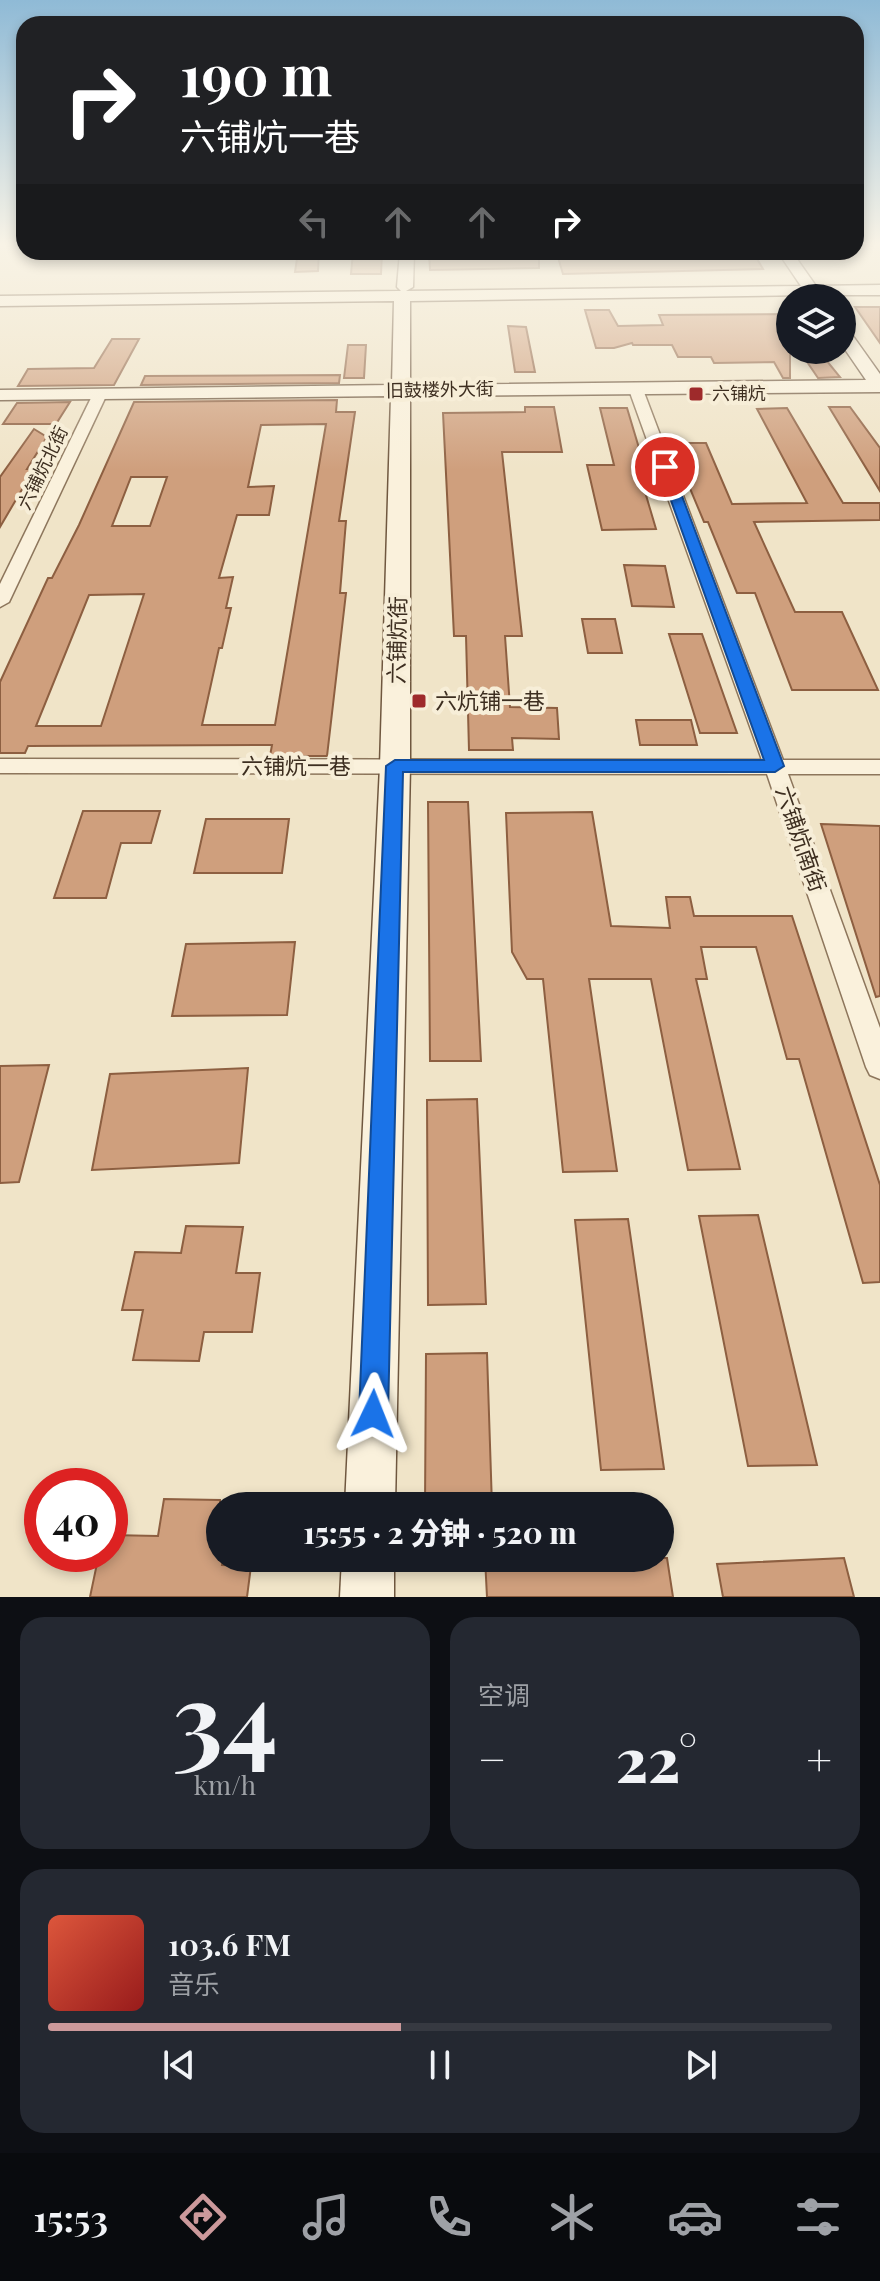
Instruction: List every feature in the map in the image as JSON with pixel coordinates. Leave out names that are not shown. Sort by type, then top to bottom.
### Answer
[{"type":"street","name":"六铺炕街","points":[[370,1492],[395,766],[402,321]]},
{"type":"street","points":[[856,353],[880,386]]},
{"type":"street","name":"旧鼓楼外大街","points":[[0,395],[880,386]]},
{"type":"street","name":"六铺炕南街","points":[[635,387],[775,766],[880,1067]]},
{"type":"street","name":"六铺炕北街","points":[[0,602],[100,394]]},
{"type":"street","name":"六铺炕一巷","points":[[0,766],[880,767]]},
{"type":"street","points":[[367,1597],[368,1572]]},
{"type":"building","points":[[588,321],[615,321],[618,326],[663,325],[661,321],[776,321],[776,364],[790,364],[790,378],[783,378],[774,362],[714,363],[711,357],[678,357],[672,345],[632,343],[614,348],[596,348]]},
{"type":"building","points":[[864,321],[880,321],[880,343]]},
{"type":"building","points":[[508,326],[526,327],[535,372],[515,372]]},
{"type":"building","points":[[112,339],[139,339],[114,385],[18,386],[28,369],[94,368]]},
{"type":"building","points":[[348,345],[366,345],[364,378],[344,378]]},
{"type":"building","points":[[808,364],[829,364],[840,377],[818,378]]},
{"type":"building","points":[[340,375],[339,383],[141,385],[145,376]]},
{"type":"building","points":[[337,400],[336,412],[355,412],[339,521],[346,521],[340,593],[346,593],[327,756],[270,756],[272,745],[28,746],[25,753],[0,753],[0,682],[48,578],[52,578],[79,525],[134,402]],"holes":[[[326,424],[275,725],[202,725],[231,608],[226,608],[233,577],[219,578],[237,515],[269,515],[274,486],[248,487],[261,425]],[[131,477],[167,477],[150,526],[112,526]],[[144,594],[101,726],[36,726],[89,595]]]},
{"type":"building","points":[[70,402],[56,424],[3,424],[17,403]]},
{"type":"building","points":[[525,407],[554,407],[562,452],[502,452],[522,636],[505,636],[510,707],[557,708],[559,739],[512,738],[513,750],[469,750],[466,636],[454,636],[443,413],[525,412]]},
{"type":"building","points":[[829,407],[850,407],[880,448],[880,491]]},
{"type":"building","points":[[600,408],[627,408],[642,458],[635,458],[656,529],[602,530],[587,465],[614,465]]},
{"type":"building","points":[[787,408],[843,503],[880,503],[880,520],[754,522],[795,612],[842,612],[878,690],[792,690],[755,593],[737,593],[671,443],[706,443],[732,504],[807,503],[757,409]]},
{"type":"building","points":[[34,429],[47,437],[27,469],[34,469],[0,527],[0,477]]},
{"type":"building","points":[[624,565],[665,566],[674,607],[632,606]]},
{"type":"building","points":[[582,619],[615,619],[622,653],[588,653]]},
{"type":"building","points":[[669,634],[702,634],[737,733],[700,733]]},
{"type":"building","points":[[636,720],[691,720],[697,745],[640,745]]},
{"type":"building","points":[[428,802],[468,802],[481,1061],[430,1061]]},
{"type":"building","points":[[83,811],[160,811],[151,843],[121,843],[106,898],[54,898]]},
{"type":"building","points":[[592,812],[611,926],[670,928],[666,897],[690,897],[694,916],[792,916],[880,1185],[880,1282],[863,1283],[799,1059],[787,1059],[756,947],[701,947],[707,979],[696,979],[740,1169],[688,1170],[651,979],[589,979],[617,1171],[563,1172],[543,979],[527,979],[512,952],[506,813]]},
{"type":"building","points":[[206,819],[289,819],[282,873],[194,873]]},
{"type":"building","points":[[821,824],[880,826],[880,996],[876,997]]},
{"type":"building","points":[[295,942],[287,1015],[172,1016],[186,944]]},
{"type":"building","points":[[49,1065],[19,1182],[0,1183],[0,1066]]},
{"type":"building","points":[[248,1068],[239,1163],[92,1170],[110,1074]]},
{"type":"building","points":[[477,1099],[486,1304],[428,1305],[427,1100]]},
{"type":"building","points":[[758,1215],[817,1465],[748,1466],[699,1216]]},
{"type":"building","points":[[628,1219],[664,1469],[601,1470],[575,1220]]},
{"type":"building","points":[[186,1226],[243,1227],[236,1273],[260,1273],[252,1332],[204,1332],[199,1361],[133,1360],[143,1310],[122,1310],[135,1252],[181,1253]]},
{"type":"building","points":[[487,1353],[492,1492],[425,1492],[426,1354]]},
{"type":"building","points":[[164,1499],[206,1500],[206,1572],[250,1572],[247,1597],[90,1597],[95,1572],[128,1572],[128,1535],[158,1536]]},
{"type":"building","points":[[844,1558],[854,1597],[723,1597],[717,1564]]},
{"type":"building","points":[[486,1572],[669,1572],[673,1597],[487,1597]]},
{"type":"place","name":"六铺炕","points":[[696,394]]},
{"type":"place","name":"六炕铺一巷","points":[[419,701]]},
{"type":"route","points":[[373,1414],[395,766],[775,766],[665,467]]}]
